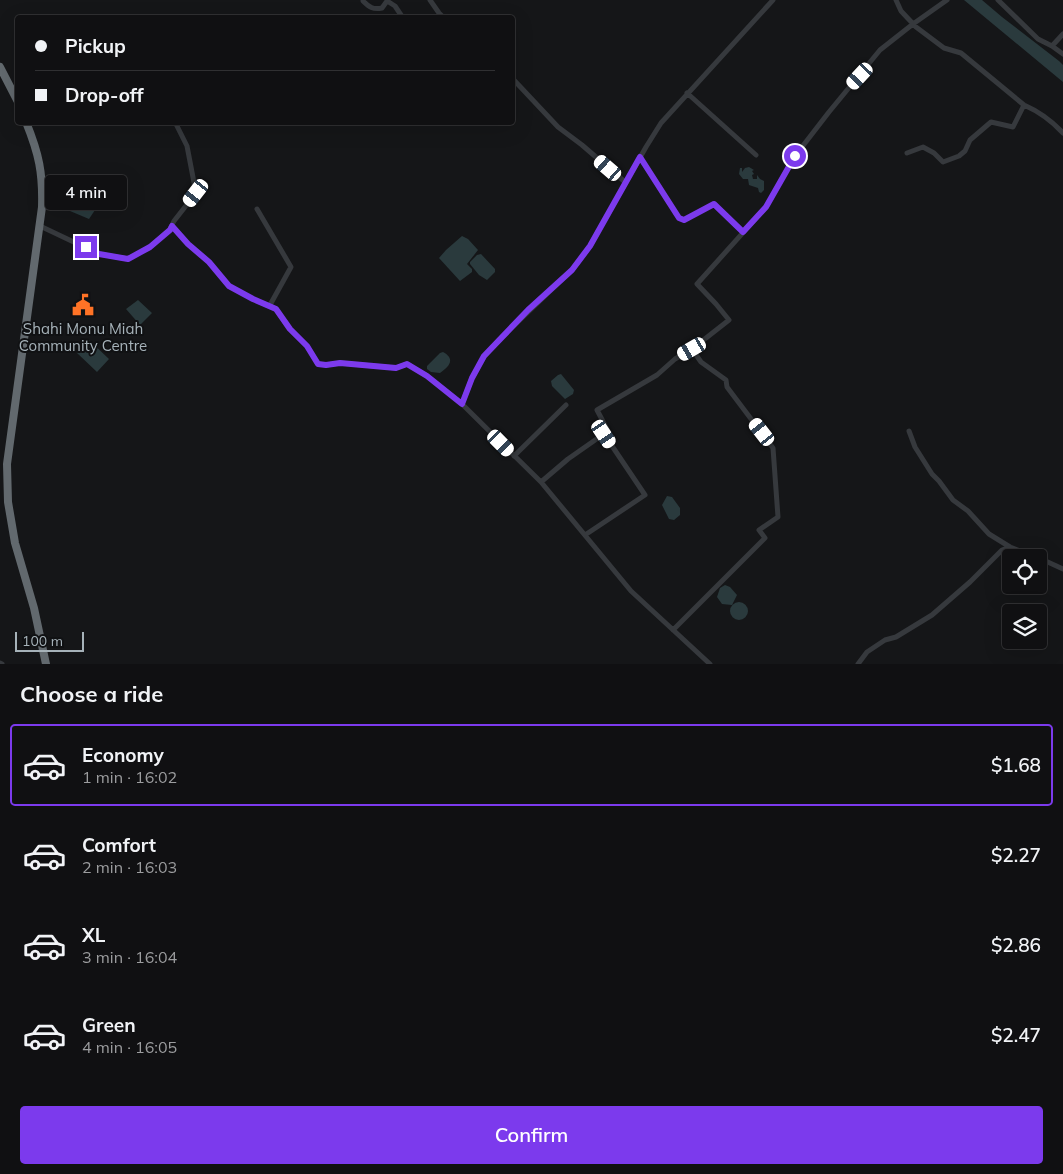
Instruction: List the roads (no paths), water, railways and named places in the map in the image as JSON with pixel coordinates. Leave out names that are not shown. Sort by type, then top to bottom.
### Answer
[{"type":"highway","points":[[0,67],[15,96]]},
{"type":"highway","points":[[27,125],[40,160],[43,181],[40,226],[6,464],[8,502],[15,543],[34,608],[46,664]]},
{"type":"street","points":[[363,0],[369,7],[375,10],[382,8],[387,1],[395,6],[401,15]]},
{"type":"street","points":[[430,0],[441,15]]},
{"type":"street","points":[[462,404],[472,378],[484,356],[505,333],[572,270],[590,246],[625,182],[661,123],[773,0]]},
{"type":"street","points":[[896,0],[901,11],[912,24],[944,48],[961,53],[1024,105],[1042,113],[1063,133]]},
{"type":"street","points":[[541,482],[568,459],[608,431],[597,410],[657,374],[728,320],[697,284],[766,207],[795,156],[828,112],[880,50],[912,24],[947,0]]},
{"type":"street","points":[[998,0],[1038,39],[1063,54]]},
{"type":"street","points":[[1052,46],[1063,34]]},
{"type":"street","points":[[515,81],[558,127],[625,182]]},
{"type":"street","points":[[687,93],[756,155]]},
{"type":"street","points":[[906,153],[923,147],[934,153],[943,162],[959,156],[965,151],[970,140],[991,122],[1013,127],[1024,105]]},
{"type":"street","points":[[40,226],[99,254],[128,259],[150,247],[170,230],[196,193],[187,146],[176,125]]},
{"type":"street","points":[[640,157],[679,218],[684,220],[714,204],[743,232]]},
{"type":"street","points":[[257,209],[290,268],[270,305]]},
{"type":"street","points":[[172,226],[188,244],[209,262],[229,286],[276,309],[290,329],[307,346],[318,364],[348,363],[396,368],[407,364],[427,376],[462,404],[541,482],[631,591],[710,664]]},
{"type":"street","points":[[673,630],[765,538],[759,530],[778,517],[773,448],[727,387],[726,380],[701,362],[692,349]]},
{"type":"street","points":[[514,456],[566,405]]},
{"type":"street","points":[[909,431],[914,447],[932,474],[953,500],[968,511],[989,534],[1015,549]]},
{"type":"street","points":[[585,535],[645,495],[604,434]]},
{"type":"street","points":[[861,662],[867,652],[885,640],[896,637],[932,615],[970,582],[1002,550],[1010,547]]},
{"type":"street","points":[[1047,562],[1063,569]]},
{"type":"place","name":"Shahi Monu Miah Community Centre","points":[[83,305]]}]
